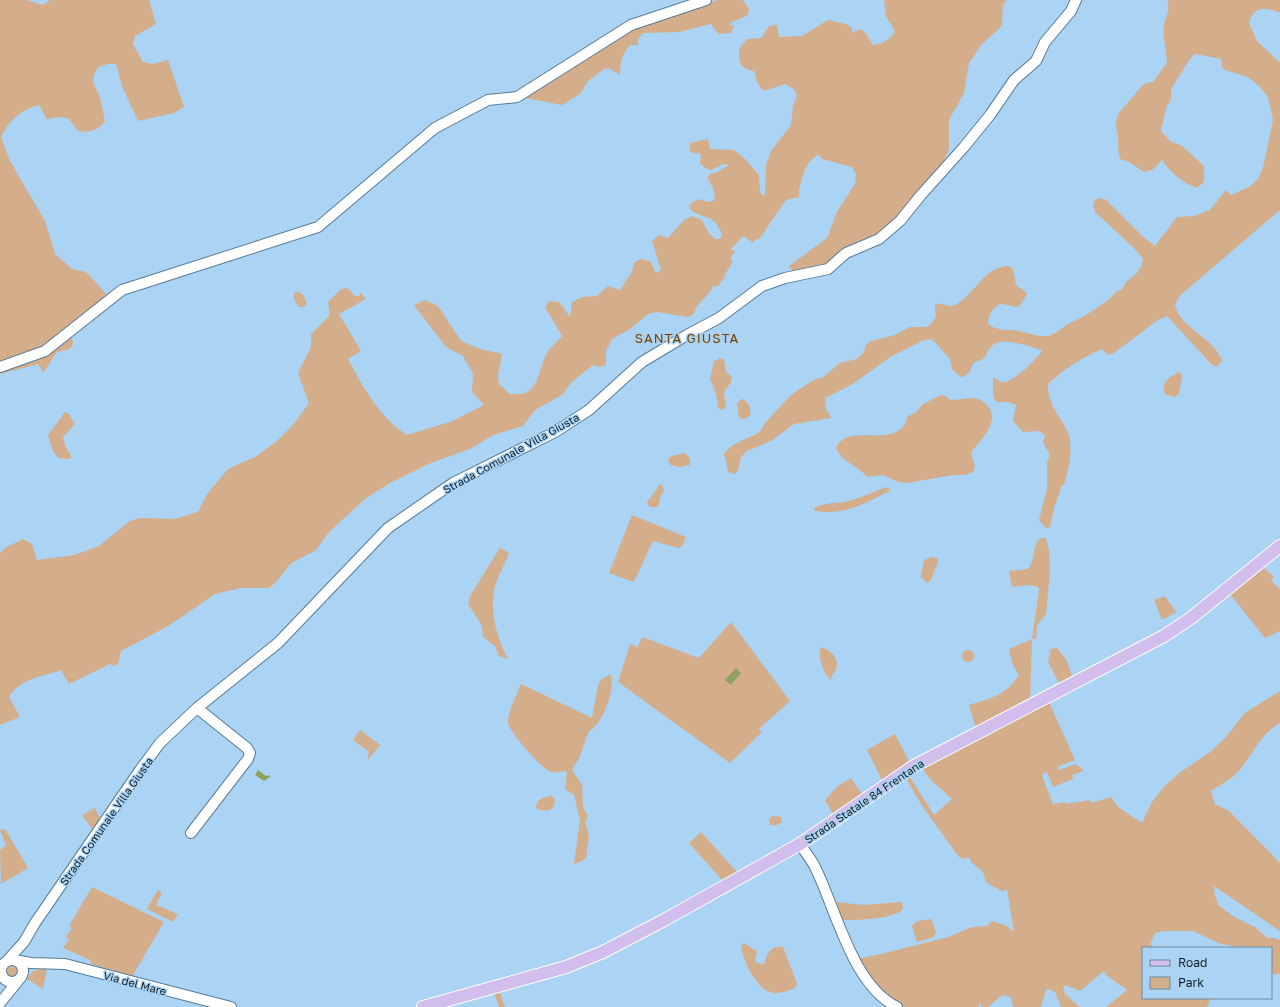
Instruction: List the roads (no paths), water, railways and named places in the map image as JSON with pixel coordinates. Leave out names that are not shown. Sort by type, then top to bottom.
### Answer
[{"type":"main road","name":"Strada Statale 84 Frentana","points":[[423,1007],[560,969],[586,960],[666,919],[800,844],[914,766],[1164,636],[1191,618],[1280,546]]},
{"type":"street","points":[[0,367],[45,351],[122,290],[318,227],[435,128],[488,100],[517,96],[631,25],[706,0]]},
{"type":"street","name":"Strada Comunale Villa Giusta","points":[[24,942],[35,923],[140,770],[171,732],[197,708],[278,643],[388,528],[453,482],[561,428],[589,410],[642,362],[687,335],[720,318],[762,286],[786,278],[828,269],[846,253],[878,239],[890,230],[900,221],[964,147],[990,115],[1014,80],[1036,61],[1045,42],[1070,11],[1076,0]]},
{"type":"street","points":[[191,833],[248,759],[250,753],[248,748],[197,708]]},
{"type":"street","points":[[800,844],[816,868],[848,951],[873,987],[883,998],[897,1007]]},
{"type":"street","points":[[0,1003],[24,942]]},
{"type":"street","points":[[0,985],[13,971],[24,942]]},
{"type":"street","points":[[13,971],[31,967],[40,963]]},
{"type":"street","name":"Via del Mare","points":[[13,971],[40,963],[65,964],[231,1007]]},
{"type":"district","name":"SANTA GIUSTA","points":[[687,338]]}]
